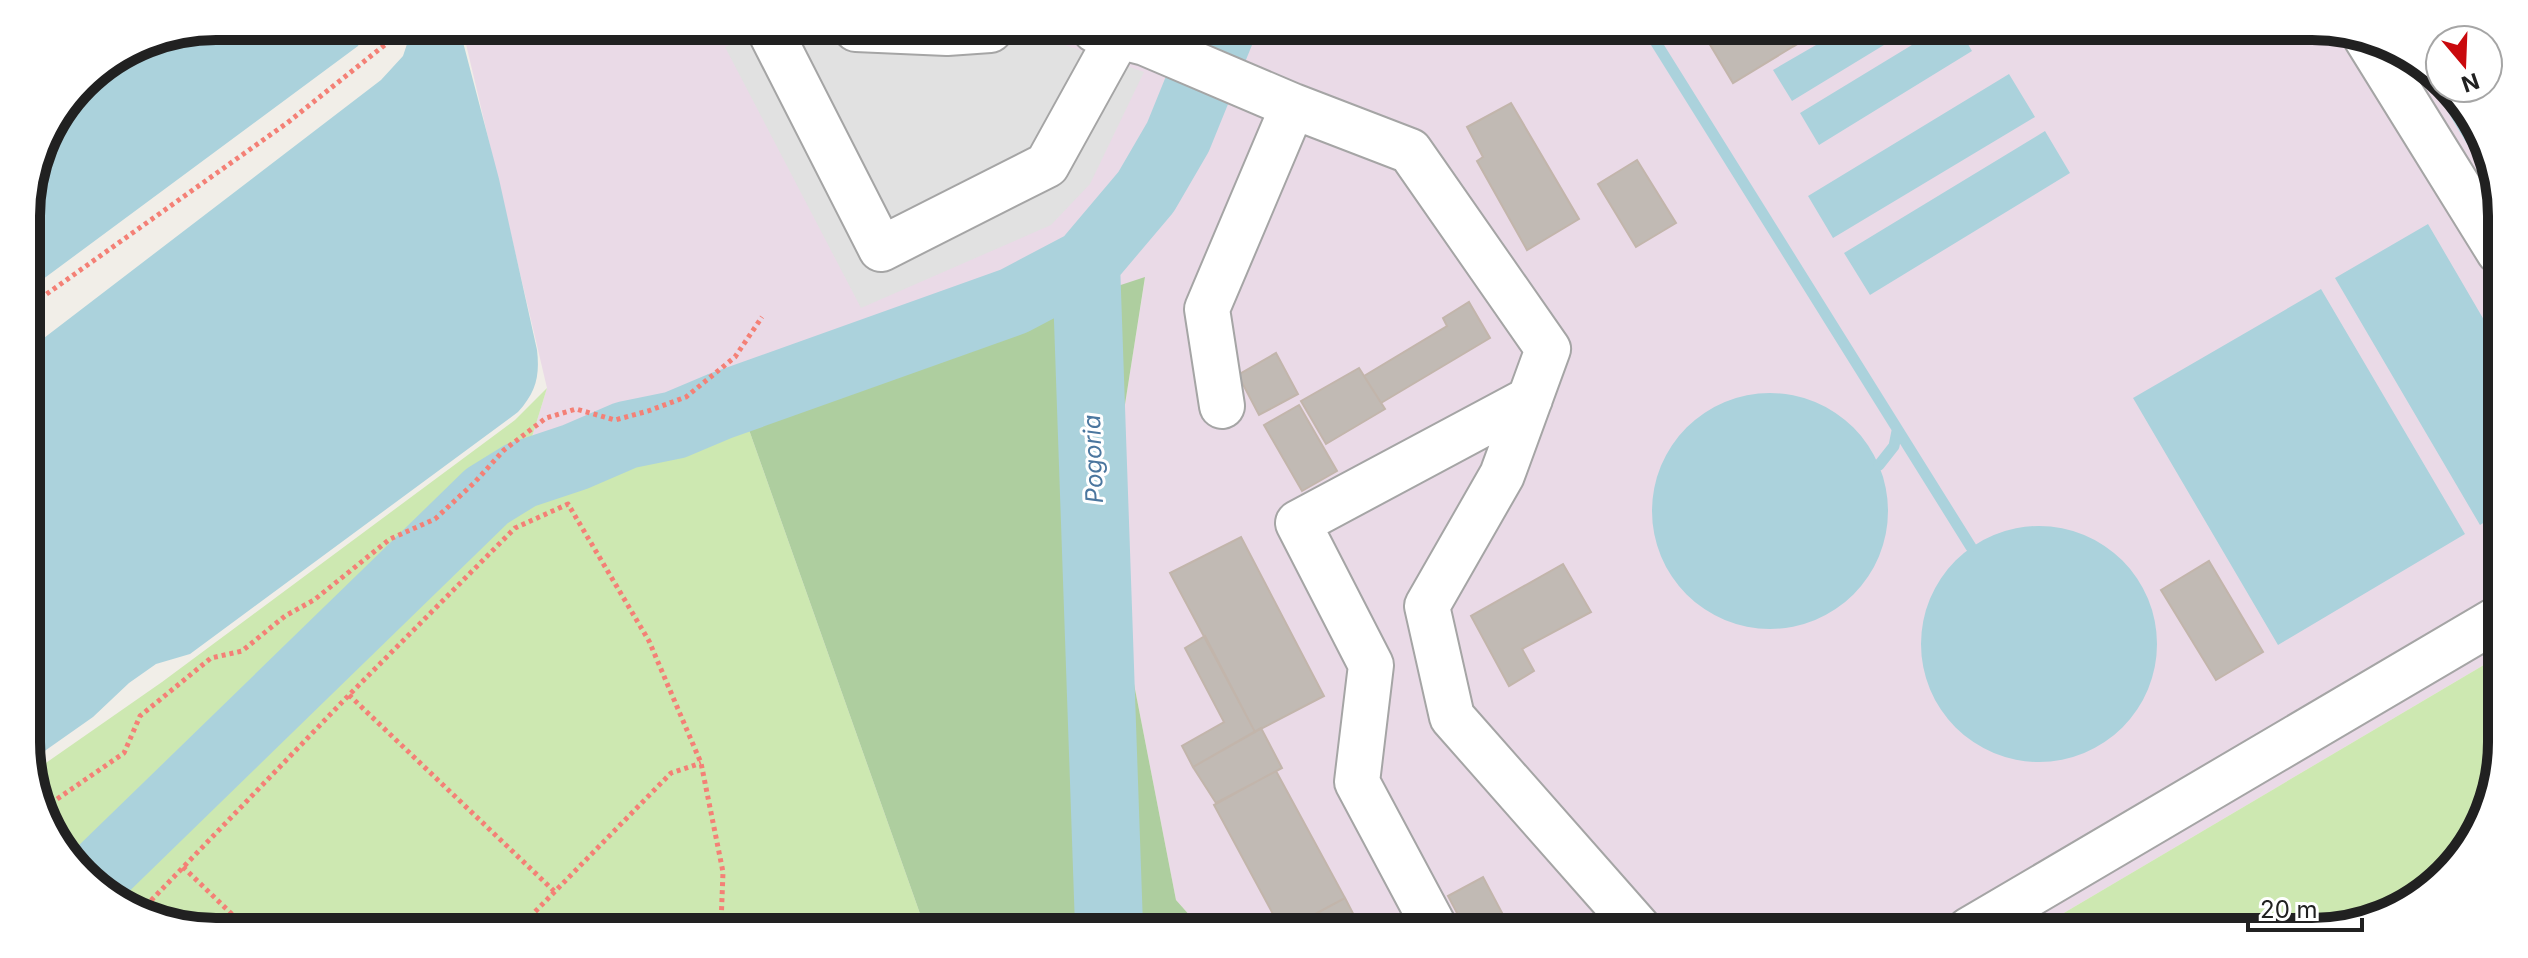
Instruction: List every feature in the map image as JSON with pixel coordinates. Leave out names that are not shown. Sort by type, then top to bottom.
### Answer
[{"type":"street","points":[[775,40],[881,249],[1047,165],[1110,51],[1107,40]]},
{"type":"street","points":[[1128,40],[1171,54],[1248,88],[1410,151],[1548,349],[1502,475],[1427,606],[1452,717],[1629,918]]},
{"type":"street","points":[[2375,51],[2488,234]]},
{"type":"street","points":[[1222,406],[1207,309],[1293,106]]},
{"type":"street","points":[[1430,918],[1357,782],[1371,665],[1298,523],[1530,399]]},
{"type":"street","points":[[1989,918],[2488,625]]},
{"type":"path","points":[[40,299],[287,123],[391,40]]},
{"type":"path","points":[[51,803],[124,753],[140,716],[211,658],[242,651],[285,616],[323,593],[390,539],[435,519],[504,450],[546,418],[576,409],[615,420],[686,397],[735,357],[762,317]]},
{"type":"path","points":[[148,904],[515,528],[568,504],[649,641],[701,763],[723,872],[721,918]]},
{"type":"path","points":[[349,695],[554,891]]},
{"type":"path","points":[[529,918],[671,773],[701,763]]},
{"type":"path","points":[[183,867],[236,918]]},
{"type":"shaded area","points":[[465,40],[2312,40],[2369,49],[2390,58],[2424,80],[2424,104],[2448,104],[2475,148],[2486,193],[2488,663],[2055,918],[1192,918],[1176,900],[1127,648],[1115,467],[1145,278],[742,410],[510,507],[547,388]]},
{"type":"shaded area","points":[[740,40],[818,40],[864,49],[943,51],[1031,43],[1062,44],[1144,72],[1090,184],[1051,225],[861,308],[725,47]]},
{"type":"green space","points":[[1145,277],[1115,468],[1127,648],[1176,900],[1192,918],[922,918],[742,410]]},
{"type":"green space","points":[[547,388],[531,440],[81,854],[58,820],[49,799],[42,766],[162,682],[515,420]]},
{"type":"green space","points":[[742,410],[922,918],[216,918],[181,915],[159,909],[110,882],[518,482],[511,506]]},
{"type":"green space","points":[[2488,663],[2488,754],[2479,799],[2452,849],[2437,867],[2400,894],[2369,909],[2324,918],[2055,918]]},
{"type":"water","points":[[204,40],[361,40],[358,46],[40,281],[40,204],[53,148],[70,118],[91,91],[109,76],[148,53]]},
{"type":"water","points":[[419,40],[462,40],[499,179],[537,350],[537,376],[529,398],[518,412],[190,654],[156,664],[129,683],[93,717],[40,754],[40,341],[381,80],[403,56],[407,44],[418,45]]},
{"type":"water","points":[[1825,40],[1892,40],[1792,101],[1773,70]]},
{"type":"water","points":[[1920,40],[1966,40],[1972,51],[1819,145],[1800,113]]},
{"type":"water","points":[[2009,74],[2035,117],[1833,238],[1808,196]]},
{"type":"water","points":[[2443,104],[2452,109],[2475,148],[2481,168]]},
{"type":"water","points":[[2045,131],[2070,173],[1870,295],[1844,253]]},
{"type":"water","points":[[2428,224],[2488,327],[2488,520],[2480,525],[2335,278]]},
{"type":"water","points":[[2321,289],[2465,534],[2278,645],[2133,398]]},
{"type":"water","points":[[1770,393],[1793,395],[1815,402],[1854,427],[1879,466],[1886,488],[1886,534],[1879,556],[1854,595],[1815,620],[1793,627],[1770,629],[1747,627],[1725,620],[1686,595],[1661,556],[1654,534],[1652,511],[1654,488],[1661,466],[1686,427],[1725,402],[1747,395]]},
{"type":"water","points":[[2039,526],[2062,528],[2084,535],[2123,560],[2148,599],[2155,621],[2155,667],[2148,689],[2123,728],[2084,753],[2062,760],[2039,762],[2016,760],[1994,753],[1955,728],[1930,689],[1923,667],[1921,644],[1923,621],[1930,599],[1955,560],[1994,535],[2016,528]]},
{"type":"building","points":[[1707,40],[1791,40],[1794,46],[1733,83]]},
{"type":"building","points":[[1511,103],[1579,219],[1527,250],[1477,161],[1483,157],[1467,127]]},
{"type":"building","points":[[1637,160],[1676,223],[1636,247],[1598,184]]},
{"type":"building","points":[[1469,302],[1490,338],[1381,403],[1364,376],[1447,326],[1443,318]]},
{"type":"building","points":[[1276,353],[1298,394],[1259,415],[1238,375]]},
{"type":"building","points":[[1359,368],[1385,409],[1326,444],[1301,401]]},
{"type":"building","points":[[1299,405],[1337,471],[1302,491],[1264,425]]},
{"type":"building","points":[[1241,537],[1324,696],[1255,732],[1170,573]]},
{"type":"building","points":[[2209,561],[2263,652],[2216,680],[2161,590]]},
{"type":"building","points":[[1563,564],[1591,612],[1522,649],[1534,671],[1509,686],[1471,616]]},
{"type":"building","points":[[1205,636],[1255,732],[1193,767],[1182,746],[1224,722],[1185,648]]},
{"type":"building","points":[[1261,728],[1282,768],[1216,803],[1193,767]]},
{"type":"building","points":[[1276,771],[1345,898],[1308,918],[1275,918],[1214,805]]},
{"type":"building","points":[[1483,877],[1505,918],[1460,918],[1448,896]]},
{"type":"building","points":[[1345,898],[1355,918],[1308,918]]},
{"type":"waterway","name":"Pogoria","points":[[1109,918],[1086,263],[1146,192],[1178,137],[1217,40]]},
{"type":"waterway","points":[[1654,40],[1971,547]]},
{"type":"waterway","points":[[99,873],[487,496],[521,475],[575,457],[626,435],[675,425],[1014,301],[1086,263]]},
{"type":"waterway","points":[[1879,465],[1894,446],[1897,431]]}]
